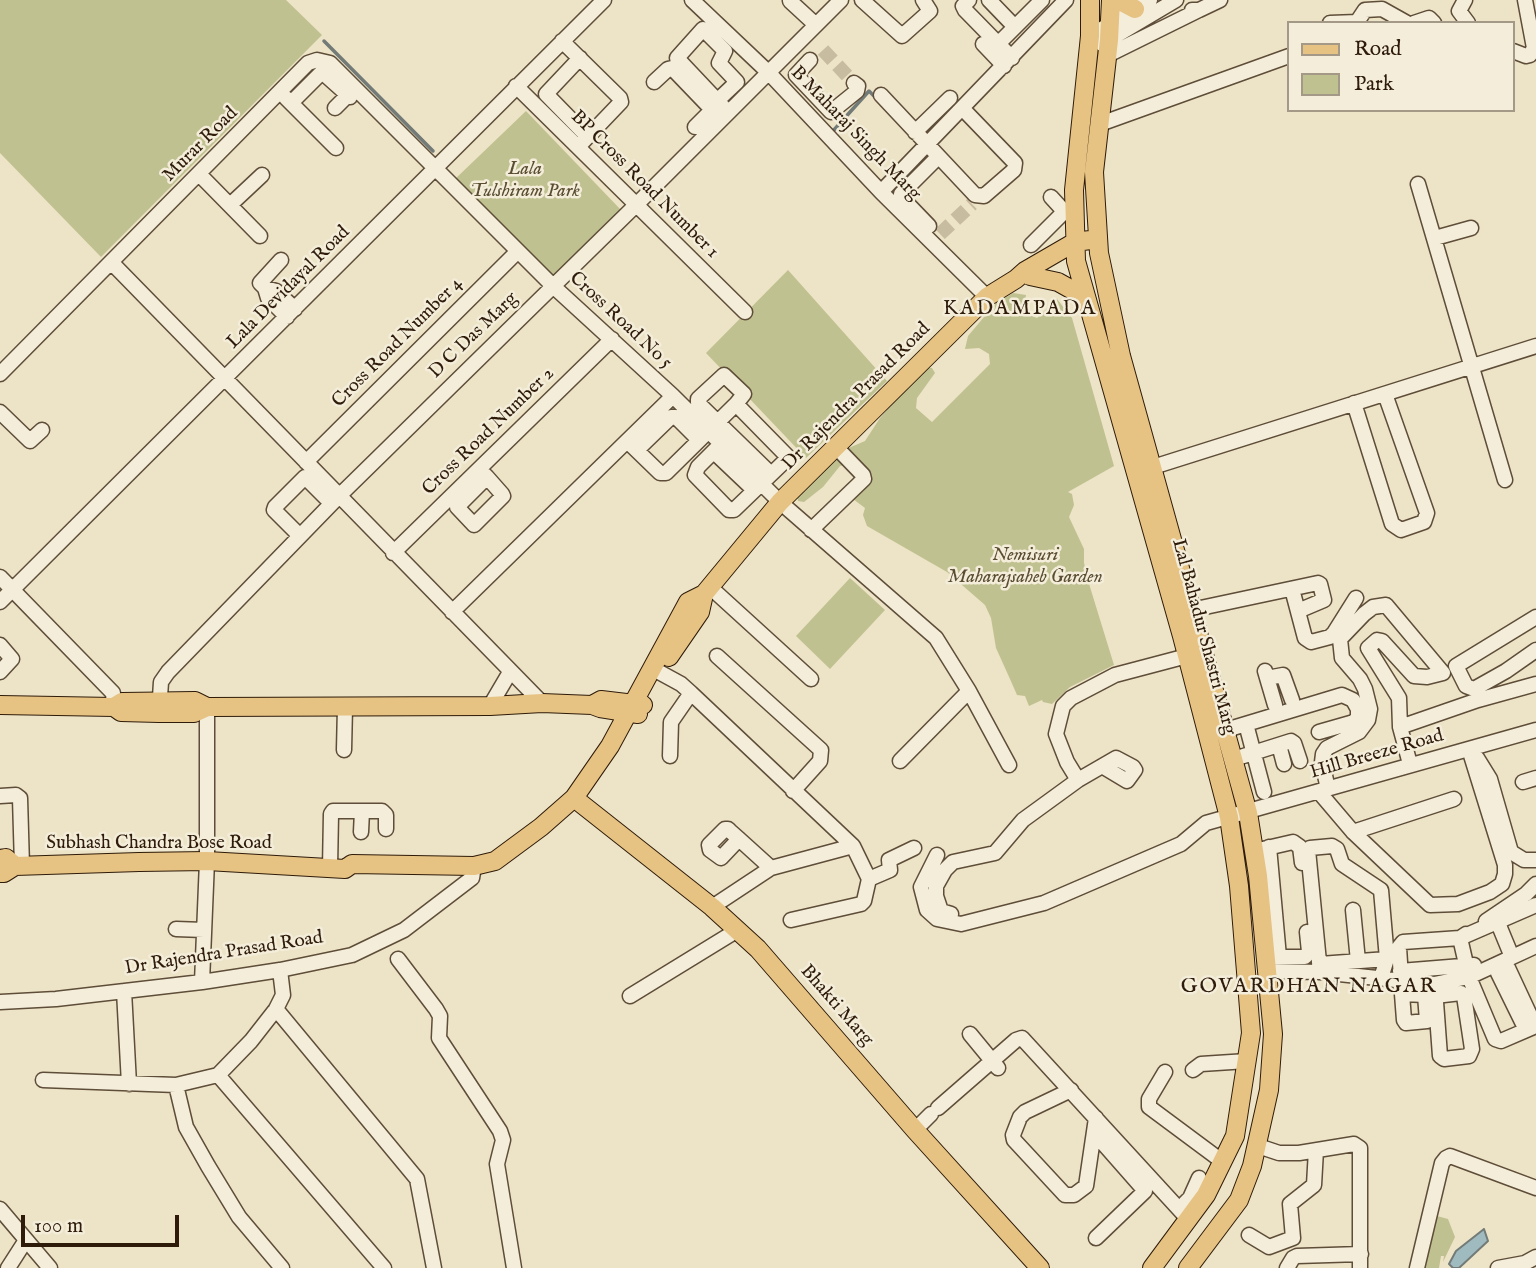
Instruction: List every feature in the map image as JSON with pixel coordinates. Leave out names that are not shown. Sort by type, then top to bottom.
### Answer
[{"type":"main road","name":"Lal Bahadur Shastri Marg","points":[[1090,0],[1089,44],[1074,190],[1076,249],[1085,297],[1187,656],[1231,825],[1239,886],[1251,1033],[1235,1136],[1223,1162],[1185,1209],[1152,1268]]},
{"type":"main road","name":"Lal Bahadur Shastri Marg","points":[[1111,0],[1094,172],[1098,246],[1121,356],[1250,821],[1262,849],[1272,962],[1273,1034],[1269,1090],[1258,1146],[1239,1199],[1188,1268]]},
{"type":"main road","points":[[1118,0],[1147,6]]},
{"type":"main road","name":"Dr Rajendra Prasad Road","points":[[633,709],[688,602],[707,590],[780,502],[987,297],[1023,277],[1044,260],[1076,249],[1098,246]]},
{"type":"main road","points":[[1023,277],[1076,249]]},
{"type":"main road","points":[[1023,277],[1058,282],[1085,297]]},
{"type":"main road","name":"Dr Rajendra Prasad Road","points":[[473,872],[515,852],[577,802],[633,709],[700,612],[707,590]]},
{"type":"main road","points":[[0,705],[114,707],[121,712],[195,701],[207,707],[490,706],[542,703],[633,709]]},
{"type":"main road","name":"Bhakti Marg","points":[[577,802],[712,907],[758,949],[1040,1268]]},
{"type":"main road","name":"Subhash Chandra Bose Road","points":[[9,866],[207,861],[337,869],[352,864],[473,872]]},
{"type":"main road","points":[[1204,1268],[1209,1241]]},
{"type":"street","name":"Lala Devidayal Road","points":[[0,602],[604,0]]},
{"type":"street","name":"B Maharaj Singh Marg","points":[[692,0],[768,72],[881,192],[936,237],[987,297]]},
{"type":"street","name":"D C Das Marg","points":[[159,707],[161,682],[168,673],[333,495],[636,205],[720,110],[768,72],[841,0]]},
{"type":"street","points":[[862,0],[902,36],[930,11],[923,0]]},
{"type":"street","points":[[969,0],[963,6],[965,10],[998,44],[1005,62]]},
{"type":"street","points":[[989,0],[1015,27]]},
{"type":"street","points":[[881,192],[962,109],[978,85],[1049,20],[1066,0]]},
{"type":"street","points":[[1109,40],[1147,6],[1176,0]]},
{"type":"street","points":[[1089,44],[1199,10],[1220,0]]},
{"type":"street","points":[[1465,0],[1459,11],[1466,21]]},
{"type":"street","points":[[1515,52],[1526,57],[1534,48],[1525,0]]},
{"type":"street","points":[[790,1],[816,25]]},
{"type":"street","points":[[998,44],[1034,2],[1049,20]]},
{"type":"street","points":[[1109,40],[1147,6],[1199,10]]},
{"type":"street","points":[[1358,21],[1367,9],[1382,9],[1389,18]]},
{"type":"street","points":[[695,127],[720,110],[737,82],[719,63],[725,51],[704,29],[678,53],[677,58],[720,110]]},
{"type":"street","points":[[562,41],[580,58],[620,99],[621,102],[583,142],[546,94],[580,58]]},
{"type":"street","points":[[983,44],[1005,62]]},
{"type":"street","points":[[1100,124],[1288,56]]},
{"type":"street","name":"Murar Road","points":[[0,374],[308,63],[317,60],[330,63],[352,92],[435,168]]},
{"type":"street","points":[[810,60],[796,75],[833,112],[857,91],[858,86],[855,83]]},
{"type":"street","points":[[654,82],[672,68],[720,110]]},
{"type":"street","points":[[291,103],[322,72],[352,92],[364,110]]},
{"type":"street","name":"BP Cross Road Number 1","points":[[516,86],[583,142],[636,205],[745,312]]},
{"type":"street","points":[[280,92],[336,148]]},
{"type":"street","points":[[335,108],[352,92]]},
{"type":"street","points":[[800,105],[812,93]]},
{"type":"street","points":[[881,95],[915,132],[934,161],[969,197],[972,204]]},
{"type":"street","points":[[915,132],[950,98]]},
{"type":"street","points":[[925,147],[979,197],[984,196],[1014,170],[1015,163],[962,109]]},
{"type":"street","points":[[934,161],[901,194],[936,237]]},
{"type":"street","name":"Cross Road No 5","points":[[435,168],[553,286],[673,396],[708,431],[717,448],[762,483],[811,530],[936,639],[969,691],[1009,765]]},
{"type":"street","points":[[199,174],[260,236]]},
{"type":"street","points":[[230,205],[262,175]]},
{"type":"street","points":[[1419,184],[1506,480]]},
{"type":"street","points":[[1031,245],[1062,214],[1062,209],[1051,197]]},
{"type":"street","points":[[1435,238],[1471,228]]},
{"type":"street","points":[[1020,234],[1044,260]]},
{"type":"street","name":"Cross Road Number 4","points":[[306,462],[518,251]]},
{"type":"street","points":[[281,260],[260,281],[265,288],[276,291],[291,314]]},
{"type":"street","points":[[111,263],[306,462],[317,481],[393,552],[542,703]]},
{"type":"street","name":"Cross Road Number 2","points":[[393,552],[483,473],[612,339]]},
{"type":"street","points":[[1153,467],[1536,346]]},
{"type":"street","points":[[632,445],[663,474],[708,431],[736,404],[744,394],[726,376],[722,376],[697,401],[708,431]]},
{"type":"street","points":[[1354,403],[1392,524],[1401,530],[1424,522],[1427,513],[1385,394]]},
{"type":"street","points":[[632,445],[673,396]]},
{"type":"street","points":[[717,448],[698,467],[695,475],[729,510],[734,510],[787,459],[736,404]]},
{"type":"street","points":[[0,412],[30,441],[42,430]]},
{"type":"street","points":[[452,612],[632,445],[671,416],[708,431],[762,483]]},
{"type":"street","points":[[811,530],[864,479],[836,447]]},
{"type":"street","points":[[297,534],[274,509],[303,477],[317,481]]},
{"type":"street","points":[[0,577],[113,693],[114,707]]},
{"type":"street","points":[[1191,610],[1318,583],[1324,598],[1322,602],[1298,611]]},
{"type":"street","points":[[1292,589],[1305,638],[1311,642],[1331,637],[1356,598]]},
{"type":"street","points":[[707,590],[811,679]]},
{"type":"street","points":[[1443,673],[1386,605],[1373,607],[1340,639],[1339,646],[1342,658],[1354,670],[1365,689],[1370,709],[1368,720],[1359,732],[1327,748],[1322,762],[1324,791],[1353,832],[1430,905],[1458,904],[1490,892],[1502,884],[1505,865],[1468,749]]},
{"type":"street","points":[[1416,721],[1368,648],[1371,644],[1377,640],[1382,641],[1414,676],[1427,677],[1457,666],[1536,617]]},
{"type":"street","points":[[0,645],[12,659],[0,672]]},
{"type":"street","points":[[1400,727],[1476,694],[1536,650]]},
{"type":"street","points":[[717,656],[821,750],[820,761],[793,791]]},
{"type":"street","points":[[1078,780],[1067,762],[1056,734],[1063,706],[1071,698],[1115,675],[1187,656]]},
{"type":"street","points":[[1386,674],[1403,663]]},
{"type":"street","points":[[1457,666],[1466,686],[1476,694],[1536,684]]},
{"type":"street","points":[[490,706],[510,672]]},
{"type":"street","points":[[659,672],[691,693],[853,846],[869,879],[866,898],[861,904],[791,920]]},
{"type":"street","points":[[1275,705],[1266,674],[1283,676],[1292,700]]},
{"type":"street","points":[[900,761],[969,691]]},
{"type":"street","points":[[670,755],[671,722],[691,693]]},
{"type":"street","points":[[1224,726],[1275,705],[1314,693]]},
{"type":"street","points":[[1224,726],[1246,724],[1342,695],[1353,700],[1358,709],[1358,717],[1354,722],[1319,732]]},
{"type":"street","points":[[1399,698],[1400,727],[1410,764]]},
{"type":"street","points":[[202,982],[207,861],[207,707]]},
{"type":"street","points":[[344,750],[345,707]]},
{"type":"street","points":[[1468,749],[1476,739],[1536,720]]},
{"type":"street","points":[[1246,724],[1264,792]]},
{"type":"street","name":"Hill Breeze Road","points":[[937,855],[921,887],[927,910],[937,919],[961,924],[1044,903],[1181,844],[1206,823],[1231,825],[1250,821],[1324,791],[1410,764],[1536,730]]},
{"type":"street","points":[[1468,749],[1490,749],[1536,737]]},
{"type":"street","points":[[1234,759],[1293,741],[1300,761]]},
{"type":"street","points":[[1279,745],[1284,764]]},
{"type":"street","points":[[1468,749],[1490,779],[1511,852],[1524,860],[1536,859]]},
{"type":"street","points":[[951,914],[941,911],[936,896],[936,886],[944,870],[953,862],[995,853],[1023,821],[1078,780],[1102,766]]},
{"type":"street","points":[[0,796],[16,795],[20,798],[9,866]]},
{"type":"street","points":[[1353,832],[1454,799]]},
{"type":"street","points":[[337,869],[331,814],[336,809],[385,813],[386,829]]},
{"type":"street","points":[[361,832],[362,811]]},
{"type":"street","points":[[739,839],[771,868]]},
{"type":"street","points":[[1262,849],[1293,842],[1300,847],[1309,952],[1302,957],[1272,962]]},
{"type":"street","points":[[712,907],[771,868],[853,846]]},
{"type":"street","points":[[1320,968],[1308,850],[1332,846],[1337,849],[1342,864],[1381,890],[1387,959],[1381,978]]},
{"type":"street","points":[[869,879],[890,870],[889,860],[914,848]]},
{"type":"street","name":"Dr Rajendra Prasad Road","points":[[0,1002],[56,999],[202,982],[352,955],[404,930],[473,872]]},
{"type":"street","points":[[1460,938],[1526,894],[1536,884]]},
{"type":"street","points":[[1406,984],[1399,947],[1403,942],[1460,938],[1536,905]]},
{"type":"street","points":[[1353,910],[1358,961]]},
{"type":"street","points":[[1460,938],[1469,976],[1497,1040],[1501,1041],[1532,1027],[1505,963],[1498,923]]},
{"type":"street","points":[[176,929],[204,930]]},
{"type":"street","points":[[629,996],[736,931]]},
{"type":"street","points":[[1434,990],[1535,950]]},
{"type":"street","points":[[398,959],[436,1009],[440,1016],[439,1038],[500,1131],[503,1140],[497,1164],[514,1268]]},
{"type":"street","points":[[1320,968],[1387,959]]},
{"type":"street","points":[[1272,962],[1461,993],[1464,996],[1472,1049],[1469,1056],[1444,1059],[1440,1056],[1434,990]]},
{"type":"street","points":[[43,1080],[176,1086],[218,1075],[251,1041],[276,1009],[283,995],[280,970]]},
{"type":"street","points":[[1406,984],[1469,976]]},
{"type":"street","points":[[124,991],[129,1084]]},
{"type":"street","points":[[276,1009],[417,1179],[435,1268]]},
{"type":"street","points":[[970,1034],[993,1061]]},
{"type":"street","points":[[917,1132],[934,1113],[1022,1038],[1071,1090],[1145,1191],[1096,1238]]},
{"type":"street","points":[[1193,1070],[1201,1064],[1247,1061]]},
{"type":"street","points":[[1165,1072],[1149,1099],[1149,1107],[1223,1162]]},
{"type":"street","points":[[218,1075],[384,1268]]},
{"type":"street","points":[[176,1086],[186,1127],[208,1166],[239,1217],[282,1268]]},
{"type":"street","points":[[1071,1090],[1020,1117],[1013,1136],[1066,1195],[1069,1196],[1086,1186],[1095,1125]]},
{"type":"street","points":[[1095,1125],[1185,1209]]},
{"type":"street","points":[[1132,1143],[1185,1209]]},
{"type":"street","points":[[1258,1146],[1279,1153],[1354,1144],[1362,1151],[1361,1261],[1297,1256],[1287,1268]]},
{"type":"street","points":[[1249,1235],[1269,1247],[1293,1238],[1290,1204],[1314,1185],[1316,1150]]},
{"type":"street","points":[[1417,1268],[1441,1163],[1446,1158],[1450,1156],[1536,1188]]},
{"type":"street","points":[[1185,1209],[1199,1178]]},
{"type":"street","points":[[1148,1194],[1185,1209]]},
{"type":"street","points":[[0,1209],[50,1268]]},
{"type":"street","points":[[8,1268],[26,1240]]},
{"type":"street","points":[[1498,1268],[1525,1263],[1536,1257]]},
{"type":"street","points":[[1531,1268],[1536,1266]]},
{"type":"green space","points":[[0,0],[286,0],[322,35],[101,257],[0,153]]},
{"type":"green space","name":"Lala Tulshiram Park","points":[[526,111],[622,211],[555,278],[453,181]]},
{"type":"green space","points":[[788,270],[887,381],[806,458],[706,353]]},
{"type":"green space","name":"Nemisuri Maharajsaheb Garden","points":[[1013,293],[1026,295],[1025,304],[1029,315],[1037,318],[1057,299],[1072,318],[1114,466],[1068,492],[1072,494],[1074,505],[1069,517],[1084,549],[1084,563],[1090,587],[1114,665],[1070,687],[1052,704],[1042,700],[1029,706],[1025,696],[1017,695],[996,648],[991,618],[985,605],[947,572],[867,526],[863,515],[865,508],[853,499],[867,485],[853,463],[840,466],[823,487],[804,502],[798,501],[797,495],[844,450],[865,441],[880,418],[924,367],[932,368],[935,373],[917,398],[916,408],[932,422],[990,364],[989,354],[979,348],[965,349],[968,336],[995,304]]},
{"type":"green space","points":[[850,578],[885,610],[830,669],[796,636]]},
{"type":"green space","points":[[1437,1216],[1448,1219],[1455,1237],[1443,1262],[1444,1256],[1441,1256],[1439,1268],[1422,1268]]},
{"type":"water","points":[[1484,1229],[1488,1241],[1459,1268],[1453,1268],[1449,1264],[1456,1251]]},
{"type":"waterway","points":[[324,41],[433,151]]},
{"type":"waterway","points":[[833,131],[869,91],[877,99]]},
{"type":"tunnel","points":[[823,50],[854,83]]},
{"type":"tunnel","points":[[940,234],[972,204]]},
{"type":"district","name":"KADAMPADA","points":[[1020,310]]},
{"type":"district","name":"GOVARDHAN NAGAR","points":[[1309,988]]}]
